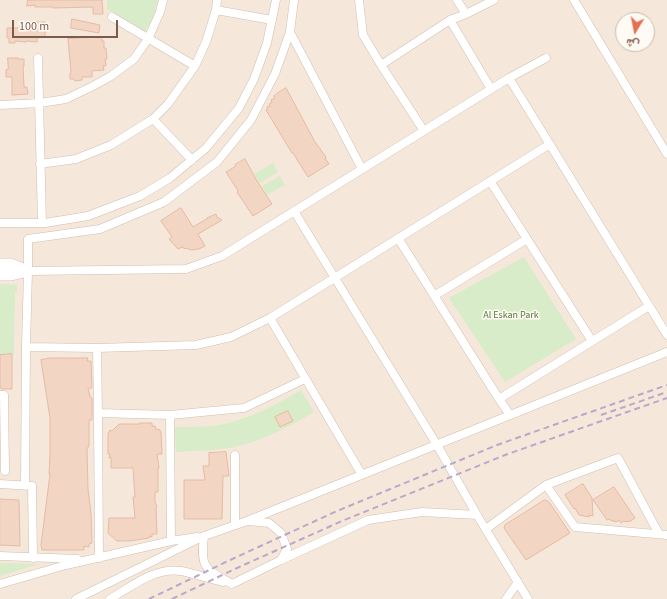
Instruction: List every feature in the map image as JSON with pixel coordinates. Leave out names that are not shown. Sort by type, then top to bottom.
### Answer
[{"type":"street","points":[[0,105],[40,103],[66,99],[111,76],[134,59],[148,39],[160,12],[163,0]]},
{"type":"street","points":[[40,164],[76,159],[111,145],[153,119],[168,104],[195,66],[206,42],[216,10],[217,0]]},
{"type":"street","points":[[0,223],[42,223],[88,216],[140,196],[170,178],[206,148],[239,108],[254,79],[267,43],[276,0]]},
{"type":"street","points":[[25,485],[28,239],[100,229],[164,202],[217,162],[251,120],[275,74],[290,32],[294,0]]},
{"type":"street","points":[[359,0],[363,35],[424,131]]},
{"type":"street","points":[[457,0],[466,14]]},
{"type":"street","points":[[381,65],[450,20],[494,0]]},
{"type":"street","points":[[574,0],[667,154]]},
{"type":"street","points":[[216,10],[272,20]]},
{"type":"street","points":[[112,17],[195,66]]},
{"type":"street","points":[[450,20],[491,89]]},
{"type":"street","points":[[290,32],[362,169]]},
{"type":"street","points":[[38,58],[42,223]]},
{"type":"street","points":[[0,275],[11,275],[28,271],[186,270],[222,256],[491,89],[546,58]]},
{"type":"street","points":[[510,78],[667,335]]},
{"type":"street","points":[[153,119],[192,160]]},
{"type":"street","points":[[26,347],[97,348],[196,345],[231,337],[270,318],[550,144]]},
{"type":"street","points":[[490,181],[592,341]]},
{"type":"street","points":[[294,211],[437,445],[528,599]]},
{"type":"street","points":[[398,238],[510,416]]},
{"type":"street","points":[[434,296],[527,239]]},
{"type":"street","points":[[0,264],[11,264],[28,271]]},
{"type":"street","points":[[499,399],[649,306]]},
{"type":"street","points":[[270,318],[362,475]]},
{"type":"street","points":[[97,348],[98,558]]},
{"type":"street","points":[[76,599],[204,536],[247,521],[667,352]]},
{"type":"street","points":[[98,413],[170,415],[244,408],[305,379]]},
{"type":"street","points":[[0,395],[4,395],[5,471]]},
{"type":"street","points":[[170,415],[171,541]]},
{"type":"street","points":[[235,455],[235,525]]},
{"type":"street","points":[[486,529],[546,485],[618,458],[663,534]]},
{"type":"street","points":[[0,484],[32,486],[33,558]]},
{"type":"street","points":[[546,485],[575,527],[663,534]]},
{"type":"street","points":[[110,599],[148,576],[165,572],[180,571],[232,584],[368,520],[422,512],[478,515]]},
{"type":"street","points":[[247,521],[269,523],[281,533],[287,549],[281,560]]},
{"type":"street","points":[[0,584],[66,565],[171,541],[204,536]]},
{"type":"street","points":[[204,536],[203,560],[208,570],[232,584]]},
{"type":"street","points":[[0,556],[89,560]]},
{"type":"street","points":[[506,599],[518,582]]},
{"type":"shaded area","points":[[0,0],[667,0],[667,599],[0,599]]},
{"type":"green space","points":[[107,0],[158,0],[153,17],[145,31],[107,9]]},
{"type":"green space","points":[[273,163],[278,172],[260,183],[254,174]]},
{"type":"green space","points":[[280,176],[285,185],[267,195],[262,186]]},
{"type":"green space","name":"Al Eskan Park","points":[[524,257],[576,339],[505,382],[449,298]]},
{"type":"green space","points":[[1,284],[17,285],[17,292],[15,292],[14,355],[0,355]]},
{"type":"green space","points":[[301,390],[314,412],[286,428],[256,441],[235,447],[176,452],[175,427],[212,426],[236,421],[269,407]]},
{"type":"green space","points":[[0,563],[39,564],[0,576]]},
{"type":"building","points":[[28,0],[102,0],[103,14],[93,14],[93,7],[53,8],[35,7],[35,5],[27,6]]},
{"type":"building","points":[[72,19],[100,25],[99,33],[71,28]]},
{"type":"building","points":[[45,22],[45,37],[37,38],[37,42],[15,41],[15,43],[9,43],[9,38],[7,38],[7,28],[26,28],[26,24]]},
{"type":"building","points":[[102,37],[102,41],[104,41],[104,48],[106,48],[107,59],[105,59],[106,66],[103,66],[104,70],[92,71],[92,77],[82,77],[82,80],[75,81],[74,79],[70,79],[71,72],[68,39]]},
{"type":"building","points":[[8,58],[24,59],[24,87],[27,87],[28,94],[12,95],[12,77],[6,77]]},
{"type":"building","points":[[286,88],[315,142],[326,157],[325,158],[329,164],[308,177],[266,110],[272,102],[271,100],[275,98],[274,96]]},
{"type":"building","points":[[245,159],[272,204],[253,216],[226,172]]},
{"type":"building","points":[[181,208],[193,227],[216,214],[217,217],[222,220],[198,234],[205,246],[199,249],[191,250],[182,247],[178,249],[169,239],[172,237],[161,221]]},
{"type":"building","points":[[12,354],[12,389],[1,389],[0,355]]},
{"type":"building","points":[[50,358],[88,358],[87,361],[91,361],[92,388],[88,388],[90,397],[92,398],[92,420],[89,420],[89,445],[87,450],[92,543],[89,544],[89,547],[84,546],[84,550],[42,550],[41,545],[50,474],[50,418],[41,360]]},
{"type":"building","points":[[288,411],[293,421],[280,427],[275,417]]},
{"type":"building","points":[[152,423],[152,426],[155,426],[156,429],[160,430],[161,432],[162,454],[157,454],[159,468],[158,492],[155,492],[155,502],[157,507],[157,534],[152,534],[152,537],[149,536],[149,538],[117,541],[108,533],[109,518],[135,518],[133,468],[111,468],[111,457],[109,458],[110,454],[108,454],[108,434],[110,430],[112,431],[119,424]]},
{"type":"building","points":[[226,452],[229,476],[223,476],[222,519],[184,519],[184,480],[205,480],[203,466],[209,466],[209,453]]},
{"type":"building","points":[[583,484],[592,498],[593,516],[589,515],[589,517],[579,515],[565,495]]},
{"type":"building","points":[[614,487],[635,518],[629,522],[624,521],[621,523],[619,520],[614,522],[610,519],[607,520],[593,500]]},
{"type":"building","points":[[0,499],[19,500],[20,546],[0,545]]},
{"type":"building","points":[[545,500],[549,502],[570,533],[526,560],[504,528],[505,525]]},
{"type":"railway","points":[[149,599],[337,511],[497,445],[667,385]]},
{"type":"railway","points":[[601,415],[667,392]]},
{"type":"railway","points":[[172,599],[342,521],[505,455],[667,398]]}]
